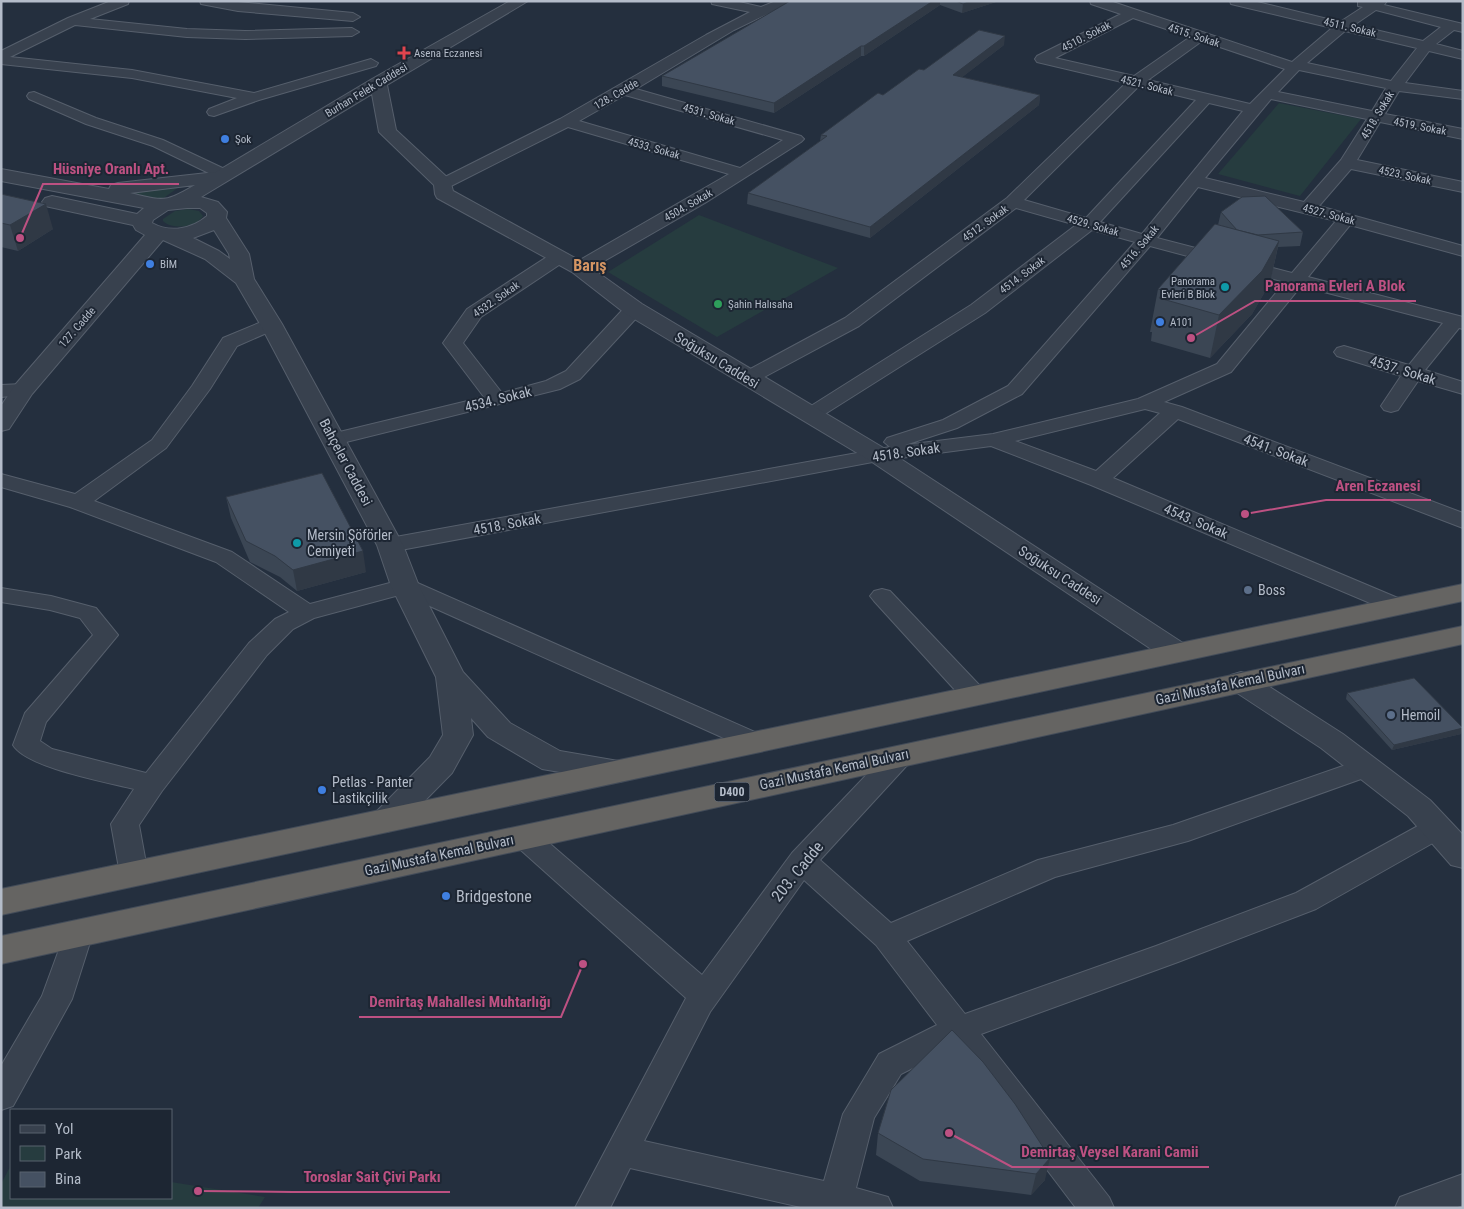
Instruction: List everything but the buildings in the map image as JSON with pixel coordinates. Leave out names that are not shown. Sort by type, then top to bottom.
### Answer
[{"type":"highway","points":[[1,902],[1463,592]]},
{"type":"highway","name":"Gazi Mustafa Kemal Bulvarı","points":[[1,950],[1463,635]]},
{"type":"street","points":[[1,56],[73,21],[122,1]]},
{"type":"street","points":[[206,1],[353,18]]},
{"type":"street","points":[[73,21],[187,33],[357,40],[353,18],[358,1]]},
{"type":"street","name":"Burhan Felek Caddesi","points":[[170,204],[232,171],[378,83],[521,1]]},
{"type":"street","points":[[717,1],[761,11]]},
{"type":"street","name":"128. Cadde","points":[[443,184],[567,122],[728,28],[761,11],[788,1]]},
{"type":"street","name":"4515. Sokak","points":[[1096,1],[1130,14],[1295,66],[1395,86],[1463,95]]},
{"type":"street","name":"4511. Sokak","points":[[1236,1],[1463,54]]},
{"type":"street","name":"4511. Sokak","points":[[1370,3],[1457,27]]},
{"type":"street","name":"4516. Sokak","points":[[874,452],[950,424],[1015,390],[1146,240],[1253,109],[1295,66],[1370,3]]},
{"type":"street","name":"4510. Sokak","points":[[1042,59],[1130,14]]},
{"type":"street","name":"4518. Sokak","points":[[1308,208],[1347,163],[1377,118],[1395,86],[1427,45],[1457,27]]},
{"type":"street","name":"4512. Sokak","points":[[748,378],[852,322],[1013,202],[1135,82],[1198,36]]},
{"type":"street","name":"Soğuksu Caddesi","points":[[357,40],[371,63],[378,83],[388,132],[443,184],[444,194],[579,268],[634,310],[874,452],[1176,652]]},
{"type":"street","name":"4521. Sokak","points":[[1042,59],[1253,109]]},
{"type":"street","points":[[1,60],[132,74],[254,97]]},
{"type":"street","points":[[214,112],[254,97],[371,63]]},
{"type":"street","name":"4531. Sokak","points":[[623,90],[796,139]]},
{"type":"street","name":"4519. Sokak","points":[[1268,94],[1377,118],[1463,134]]},
{"type":"street","points":[[34,96],[91,122],[232,171]]},
{"type":"street","name":"4514. Sokak","points":[[810,415],[978,309],[1089,224],[1205,99]]},
{"type":"street","name":"4533. Sokak","points":[[567,122],[741,173]]},
{"type":"street","name":"4504. Sokak","points":[[579,268],[796,139]]},
{"type":"street","name":"4523. Sokak","points":[[1347,163],[1463,187]]},
{"type":"street","points":[[98,192],[232,171]]},
{"type":"street","points":[[156,230],[193,231],[212,223],[232,171]]},
{"type":"street","points":[[1,175],[170,204],[198,202],[215,213],[239,254],[244,279]]},
{"type":"street","name":"4527. Sokak","points":[[1195,181],[1308,208],[1463,251]]},
{"type":"street","points":[[1,192],[156,230],[212,255],[244,279]]},
{"type":"street","name":"4529. Sokak","points":[[1013,202],[1146,240],[1459,322]]},
{"type":"street","name":"127. Cadde","points":[[1,424],[23,390],[156,230],[152,210],[170,204]]},
{"type":"street","name":"4518. Sokak","points":[[390,545],[874,452],[993,440],[1145,403],[1224,368],[1346,219]]},
{"type":"street","name":"4532. Sokak","points":[[497,400],[452,343],[474,313],[559,257]]},
{"type":"street","name":"Bahçeler Caddesi","points":[[244,279],[271,324],[390,545],[405,586],[451,677]]},
{"type":"street","name":"4534. Sokak","points":[[334,439],[553,385],[573,375],[634,310]]},
{"type":"street","points":[[1391,406],[1414,374],[1459,322]]},
{"type":"street","points":[[78,502],[159,444],[200,389],[230,342],[271,324]]},
{"type":"street","name":"4537. Sokak","points":[[1344,352],[1463,388]]},
{"type":"street","points":[[1,391],[23,390]]},
{"type":"street","name":"4541. Sokak","points":[[1145,403],[1176,411],[1463,521]]},
{"type":"street","points":[[1098,480],[1176,411]]},
{"type":"street","name":"4543. Sokak","points":[[993,440],[1098,480],[1396,606]]},
{"type":"street","points":[[1,480],[78,502],[224,557],[306,614]]},
{"type":"street","points":[[134,874],[125,824],[152,784],[258,649],[284,624],[306,614],[405,586],[755,742]]},
{"type":"street","points":[[1,595],[51,603],[88,613],[106,635],[34,720],[26,745],[44,756],[152,784]]},
{"type":"street","points":[[882,596],[974,695]]},
{"type":"street","points":[[451,677],[499,730],[553,762],[619,771]]},
{"type":"street","points":[[387,820],[441,765],[458,735],[451,677]]},
{"type":"street","points":[[1241,682],[1332,741],[1420,808],[1463,856]]},
{"type":"street","name":"203. Cadde","points":[[592,1208],[704,996],[802,861],[901,755]]},
{"type":"street","points":[[887,937],[1048,868],[1178,834],[1366,767]]},
{"type":"street","points":[[835,1203],[859,1114],[890,1064],[959,1029],[1167,954],[1306,901],[1437,828]]},
{"type":"street","points":[[524,836],[704,996]]},
{"type":"street","points":[[802,861],[887,937],[1096,1208]]},
{"type":"street","points":[[1,1096],[57,999],[78,933]]},
{"type":"street","points":[[621,1151],[835,1203],[876,1208]]},
{"type":"street","points":[[1412,1208],[1463,1188]]},
{"type":"green space","points":[[1279,103],[1361,119],[1300,196],[1218,174]]},
{"type":"green space","points":[[183,184],[161,200],[125,192]]},
{"type":"green space","points":[[188,209],[199,211],[203,216],[195,223],[178,227],[163,221],[163,219],[175,211]]},
{"type":"green space","name":"Şahin Halısaha","points":[[699,215],[838,268],[717,337],[608,272]]},
{"type":"green space","points":[[10,1167],[10,1199],[172,1199],[172,1182],[265,1197],[258,1208],[1,1208],[1,1184]]},
{"type":"place","name":"Asena Eczanesi","points":[[404,53]]},
{"type":"place","name":"Şok","points":[[225,139]]},
{"type":"place","name":"Hüsniye Oranlı Apt.","points":[[20,238]]},
{"type":"place","name":"BİM","points":[[150,264]]},
{"type":"place","name":"Panorama Evleri B Blok","points":[[1225,287]]},
{"type":"place","name":"Şahin Halısaha","points":[[718,304]]},
{"type":"place","name":"A101","points":[[1160,322]]},
{"type":"place","name":"Panorama Evleri A Blok","points":[[1191,338]]},
{"type":"place","name":"Aren Eczanesi","points":[[1245,514]]},
{"type":"place","name":"Mersin Şöförler Cemiyeti","points":[[297,543]]},
{"type":"place","name":"Boss","points":[[1248,590]]},
{"type":"place","name":"Hemoil","points":[[1391,715]]},
{"type":"place","name":"Petlas - Panter Lastikçilik","points":[[322,790]]},
{"type":"place","name":"Bridgestone","points":[[446,896]]},
{"type":"place","name":"Demirtaş Mahallesi Muhtarlığı","points":[[583,964]]},
{"type":"place","name":"Demirtaş Veysel Karani Camii","points":[[949,1133]]},
{"type":"place","name":"Toroslar Sait Çivi Parkı","points":[[198,1191]]},
{"type":"district","name":"Barış","points":[[590,265]]}]
